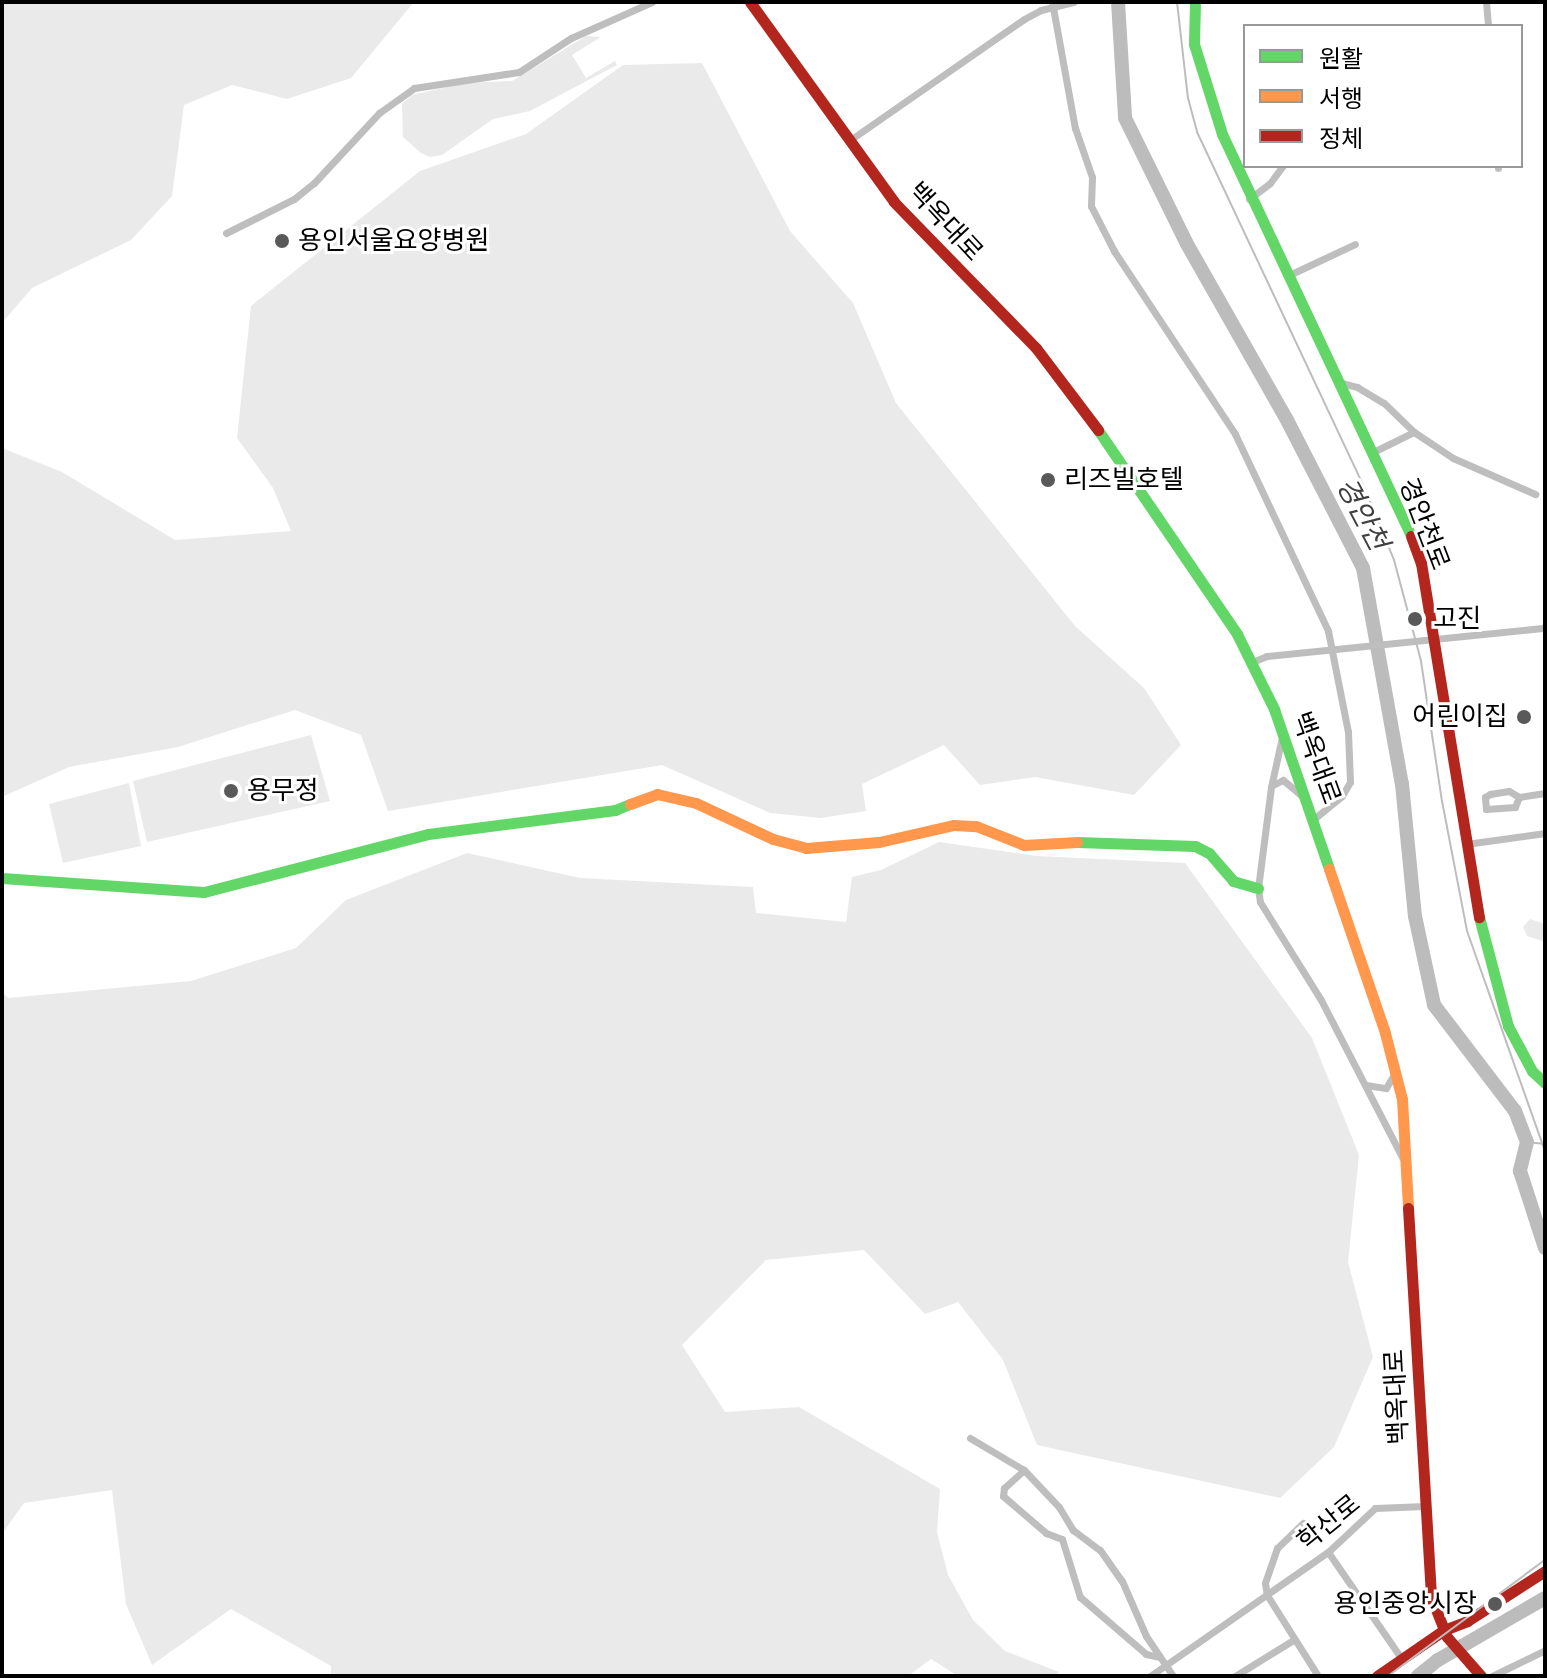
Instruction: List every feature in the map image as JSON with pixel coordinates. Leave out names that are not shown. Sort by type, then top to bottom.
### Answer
[{"type":"main road","name":"백옥대로","points":[[750,2],[894,202],[1036,348],[1076,398],[1237,634],[1284,731],[1402,1099],[1431,1597],[1446,1634],[1481,1676]]},
{"type":"main road","name":"경안천로","points":[[1195,2],[1194,44],[1203,82],[1249,199],[1402,513],[1421,563],[1481,929],[1508,1026],[1532,1071],[1545,1083]]},
{"type":"main road","points":[[2,878],[204,892],[428,834],[615,810],[657,794],[696,803],[773,839],[806,848],[879,842],[954,825],[976,826],[1024,845],[1063,842],[1195,846],[1209,853],[1233,881],[1258,888]]},
{"type":"main road","points":[[1377,1676],[1401,1658],[1446,1634],[1545,1571]]},
{"type":"street","points":[[226,233],[294,199],[314,183],[379,113],[414,88],[519,72],[571,38],[652,2]]},
{"type":"street","points":[[850,140],[1024,19],[1055,4],[1074,2]]},
{"type":"street","points":[[1486,2],[1488,24]]},
{"type":"street","points":[[1055,4],[1075,128],[1092,177],[1091,206],[1127,273],[1235,434],[1328,631],[1348,732],[1350,782],[1342,796],[1314,819]]},
{"type":"street","points":[[1249,199],[1270,183],[1281,168]]},
{"type":"street","points":[[1287,276],[1355,244]]},
{"type":"street","points":[[1336,381],[1357,387],[1384,403],[1414,432],[1466,466],[1535,494]]},
{"type":"street","points":[[1371,453],[1414,432]]},
{"type":"street","points":[[1252,662],[1267,656],[1421,643],[1545,628]]},
{"type":"street","points":[[1284,731],[1271,787],[1258,888],[1264,913],[1321,1000],[1408,1171]]},
{"type":"street","points":[[1271,787],[1276,782],[1287,782],[1309,805]]},
{"type":"street","points":[[1519,797],[1515,807],[1486,809],[1485,797],[1490,794],[1509,791],[1519,797],[1545,793]]},
{"type":"street","points":[[1466,844],[1545,833]]},
{"type":"street","points":[[1366,1085],[1386,1088],[1394,1080],[1395,1070]]},
{"type":"street","points":[[970,1438],[1024,1470],[1059,1507],[1073,1530],[1100,1550],[1122,1581],[1146,1636],[1173,1676]]},
{"type":"street","points":[[1024,1470],[1004,1488],[1003,1496],[1046,1533],[1062,1539]]},
{"type":"street","name":"학산로","points":[[1150,1676],[1328,1552],[1375,1508],[1425,1506]]},
{"type":"street","name":"학산로","points":[[1267,1595],[1265,1583],[1273,1555],[1303,1523]]},
{"type":"street","points":[[1062,1539],[1073,1530]]},
{"type":"street","points":[[1062,1539],[1080,1597],[1146,1654],[1160,1658]]},
{"type":"street","points":[[1328,1552],[1401,1658]]},
{"type":"street","points":[[1267,1595],[1317,1676]]},
{"type":"street","points":[[1235,1676],[1295,1639]]},
{"type":"street","points":[[1492,1676],[1545,1650]]},
{"type":"shaded area","points":[[2,2],[414,2],[351,78],[287,99],[232,85],[184,105],[172,196],[131,240],[32,288],[2,323]]},
{"type":"shaded area","points":[[586,36],[601,37],[572,55],[586,78],[615,61],[617,65],[530,111],[493,119],[442,155],[430,157],[421,153],[403,137],[402,104],[412,95],[465,83],[512,81]]},
{"type":"shaded area","points":[[702,63],[790,231],[853,303],[896,403],[1075,626],[1144,688],[1181,745],[1134,795],[1035,777],[980,785],[944,745],[862,784],[866,811],[821,818],[770,813],[662,765],[388,811],[361,735],[295,710],[178,747],[69,767],[2,797],[2,448],[62,472],[175,540],[291,531],[273,488],[237,438],[251,306],[420,171],[526,134],[623,65]]},
{"type":"shaded area","name":"용무정","points":[[311,735],[330,801],[147,842],[133,781]]},
{"type":"shaded area","points":[[129,783],[141,846],[63,863],[49,804]]},
{"type":"shaded area","points":[[939,842],[1037,856],[1185,863],[1312,1038],[1359,1155],[1348,1262],[1373,1357],[1334,1447],[1280,1498],[1037,1445],[1003,1360],[958,1302],[925,1314],[864,1250],[766,1260],[682,1345],[725,1412],[799,1407],[940,1489],[937,1532],[948,1575],[973,1620],[1005,1651],[1059,1672],[1055,1676],[958,1676],[931,1659],[908,1676],[331,1676],[331,1666],[231,1609],[152,1665],[126,1604],[112,1490],[24,1503],[2,1534],[2,992],[8,998],[191,981],[296,948],[346,900],[467,853],[580,878],[753,887],[756,913],[846,922],[852,877],[881,870]]},
{"type":"shaded area","points":[[1530,919],[1545,924],[1545,942],[1527,936],[1523,927]]},
{"type":"waterway","name":"경안천","points":[[1118,2],[1125,118],[1187,244],[1288,422],[1363,568],[1402,784],[1415,916],[1434,1005],[1515,1111],[1527,1142],[1520,1171],[1545,1248]]},
{"type":"waterway","points":[[1527,1142],[1545,1144]]},
{"type":"waterway","points":[[1418,1676],[1438,1660],[1545,1598]]},
{"type":"tram line","points":[[1177,2],[1188,98],[1197,132],[1363,485],[1394,560],[1421,661],[1442,801],[1467,931],[1545,1151]]},
{"type":"tram line","points":[[1388,1676],[1545,1560]]},
{"type":"traffic: fast","points":[[1195,2],[1194,44],[1222,134],[1411,536]]},
{"type":"traffic: fast","points":[[1098,430],[1237,634],[1274,709],[1329,869]]},
{"type":"traffic: fast","points":[[2,878],[204,892],[428,834],[615,810],[630,804]]},
{"type":"traffic: fast","points":[[1077,842],[1195,846],[1209,853],[1233,881],[1258,888]]},
{"type":"traffic: fast","points":[[1479,917],[1508,1026],[1532,1071],[1545,1083]]},
{"type":"traffic: slow","points":[[630,804],[657,794],[696,803],[773,839],[806,848],[879,842],[954,825],[976,826],[1024,845],[1077,842]]},
{"type":"traffic: slow","points":[[1329,869],[1385,1033],[1402,1099],[1408,1208]]},
{"type":"traffic: jam","points":[[750,2],[894,202],[1036,348],[1098,430]]},
{"type":"traffic: jam","points":[[1411,536],[1421,563],[1479,917]]},
{"type":"traffic: jam","points":[[1408,1208],[1431,1597],[1447,1637],[1481,1676]]},
{"type":"traffic: jam","points":[[1377,1676],[1444,1630],[1467,1621],[1545,1571]]},
{"type":"place","name":"용인서울요양병원","points":[[282,241]]},
{"type":"place","name":"리즈빌호텔","points":[[1048,480]]},
{"type":"place","name":"고진","points":[[1415,619]]},
{"type":"place","name":"어린이집","points":[[1524,717]]},
{"type":"place","name":"용무정","points":[[231,791]]},
{"type":"place","name":"용인중앙시장","points":[[1495,1604]]}]
